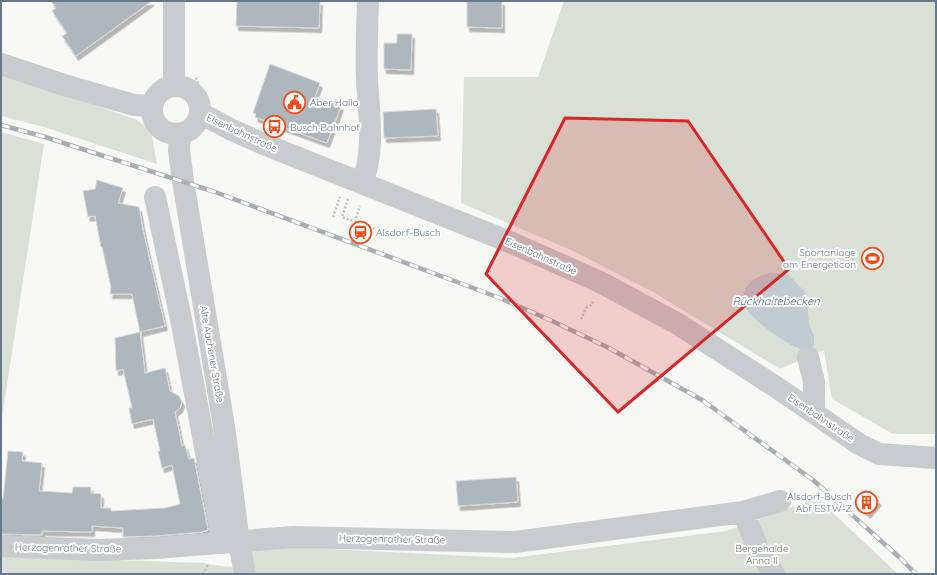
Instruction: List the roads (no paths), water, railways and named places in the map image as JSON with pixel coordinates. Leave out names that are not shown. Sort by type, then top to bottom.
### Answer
[{"type":"street","points":[[174,1],[174,86]]},
{"type":"street","points":[[357,188],[367,172],[370,133],[366,48],[368,1]]},
{"type":"street","points":[[1,64],[64,85],[134,105],[152,106]]},
{"type":"street","points":[[174,86],[188,89],[194,94],[200,106],[200,113],[193,127],[180,134],[166,132],[159,127],[152,114],[152,106],[155,99],[166,88],[174,86]]},
{"type":"street","name":"Eisenbahnstraße","points":[[200,113],[357,188],[512,243],[600,282],[678,324],[859,444],[879,454],[936,458]]},
{"type":"street","name":"Alte Aachener Straße","points":[[180,134],[179,150],[189,219],[224,426],[231,542]]},
{"type":"street","name":"Alte Aachener Straße","points":[[155,197],[180,319],[231,542],[245,574]]},
{"type":"street","points":[[808,357],[814,382],[814,413]]},
{"type":"street","name":"Herzogenrather Straße","points":[[1,546],[98,550],[156,548],[293,537],[515,542],[743,512],[780,501]]},
{"type":"street","points":[[743,512],[759,551],[774,574]]},
{"type":"water","name":"Rückhaltebecken","points":[[769,273],[782,273],[789,275],[806,293],[809,323],[814,336],[814,345],[807,351],[790,344],[776,335],[751,315],[744,305],[743,294],[748,285],[756,278]]},
{"type":"railway","points":[[1,125],[45,137],[215,192],[500,298],[609,348],[702,400],[813,480],[916,574]]},
{"type":"place","name":"Aber Hallo","points":[[294,102]]},
{"type":"place","name":"Busch Bahnhof","points":[[274,127]]},
{"type":"place","name":"Alsdorf-Busch","points":[[360,232]]},
{"type":"place","name":"Sportanlage am Energeticon","points":[[872,258]]},
{"type":"place","name":"Alsdorf-Busch Abf ESTW-Z","points":[[867,502]]},
{"type":"park label","name":"Bergehalde Anna II","points":[[762,554]]}]
